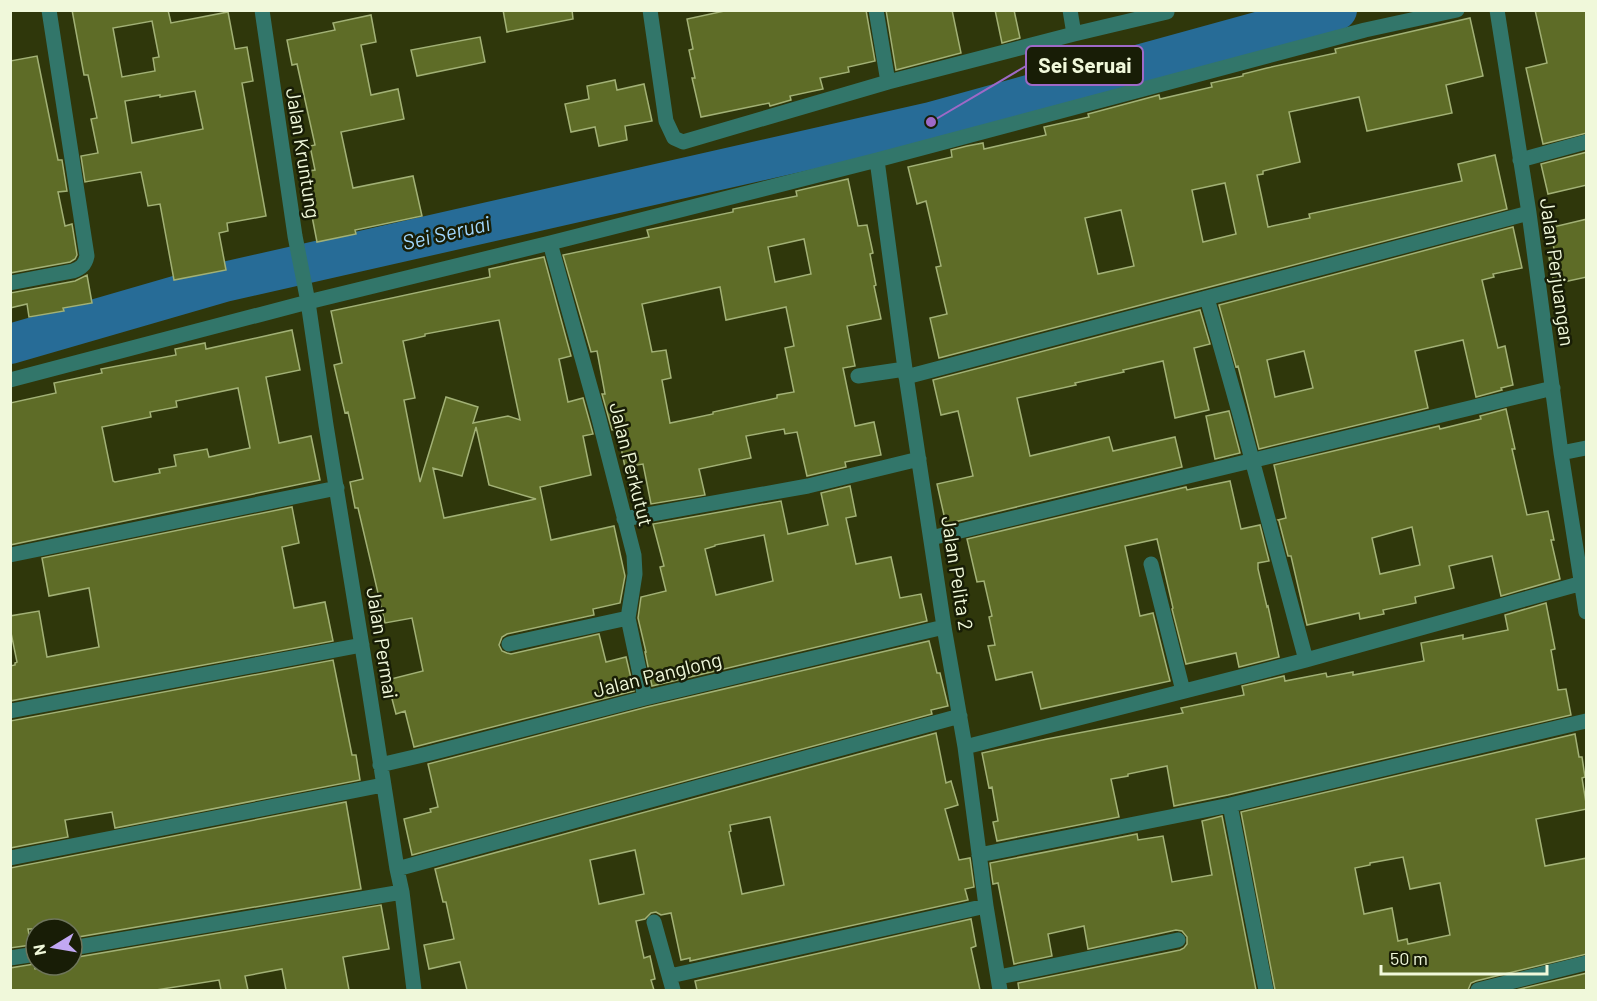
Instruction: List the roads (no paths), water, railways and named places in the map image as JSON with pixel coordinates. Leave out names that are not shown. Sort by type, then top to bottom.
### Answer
[{"type":"street","points":[[10,283],[73,271],[81,268],[87,256],[49,10]]},
{"type":"street","name":"Jalan Kruntung","points":[[261,10],[295,236],[308,300]]},
{"type":"street","points":[[650,10],[666,122],[677,140],[686,141],[888,82],[1167,12]]},
{"type":"street","points":[[876,10],[888,82]]},
{"type":"street","points":[[1070,10],[1074,34]]},
{"type":"street","points":[[10,380],[308,300],[550,243],[877,160],[1365,30],[1457,10]]},
{"type":"street","name":"Jalan Perjuangan","points":[[1497,10],[1529,213],[1561,453],[1584,582],[1587,612]]},
{"type":"street","points":[[1520,160],[1587,142]]},
{"type":"street","name":"Jalan Pelita 2","points":[[877,160],[905,373],[965,747],[986,906],[1000,984]]},
{"type":"street","points":[[858,376],[905,373],[1207,298],[1529,213]]},
{"type":"street","name":"Jalan Perkutut","points":[[550,243],[634,555],[635,574],[628,618],[645,698]]},
{"type":"street","points":[[1207,298],[1306,660]]},
{"type":"street","name":"Jalan Permai","points":[[308,300],[383,785],[402,892],[414,990]]},
{"type":"street","points":[[932,538],[1552,388]]},
{"type":"street","points":[[1561,453],[1587,447]]},
{"type":"street","points":[[624,519],[808,486],[919,459]]},
{"type":"street","points":[[10,555],[337,488]]},
{"type":"street","points":[[1150,564],[1183,691]]},
{"type":"street","points":[[965,747],[1306,660],[1584,582]]},
{"type":"street","points":[[509,644],[628,618]]},
{"type":"street","name":"Jalan Panglong","points":[[380,765],[645,698],[944,627]]},
{"type":"street","points":[[10,711],[362,645]]},
{"type":"street","points":[[397,869],[960,716]]},
{"type":"street","points":[[979,855],[1230,805],[1587,721]]},
{"type":"street","points":[[10,858],[383,785]]},
{"type":"street","points":[[1230,805],[1266,990]]},
{"type":"street","points":[[84,946],[402,892]]},
{"type":"street","points":[[654,922],[671,983],[986,906]]},
{"type":"street","points":[[1000,984],[1178,940]]},
{"type":"street","points":[[1478,990],[1587,963]]},
{"type":"waterway","name":"Sei Seruai","points":[[10,344],[224,282],[931,122],[1337,10]]},
{"type":"place","name":"Sei Seruai","points":[[931,122]]}]
